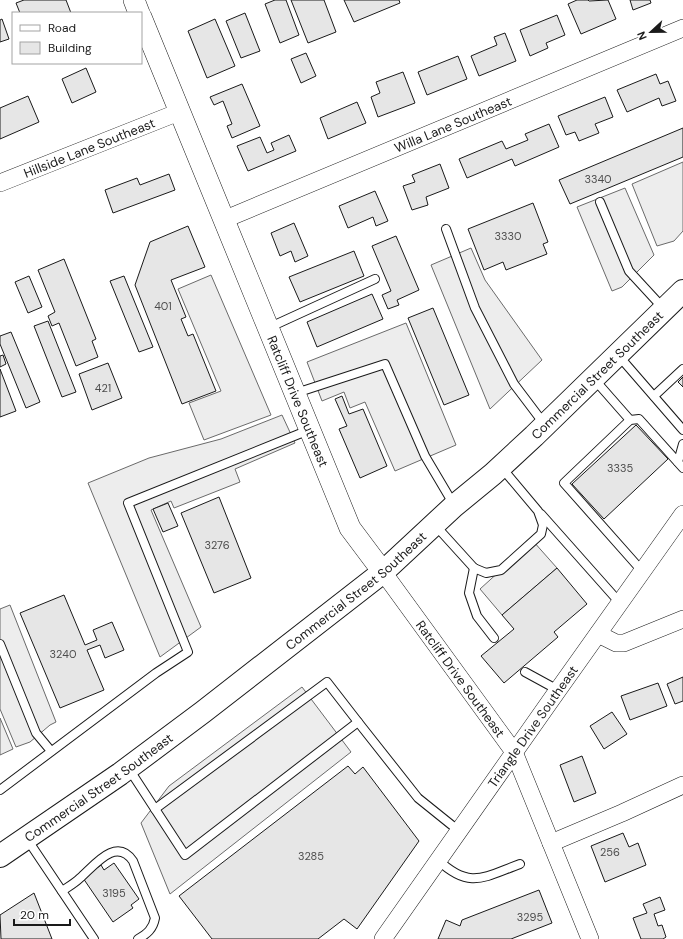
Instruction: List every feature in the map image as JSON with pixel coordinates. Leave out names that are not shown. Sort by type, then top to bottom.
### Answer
[{"type":"main road","name":"Commercial Street Southeast","points":[[0,856],[128,768],[203,712],[383,572],[434,524],[500,467],[545,425],[683,291]]},
{"type":"street","points":[[134,0],[139,12]]},
{"type":"street","name":"Ratcliff Drive Southeast","points":[[142,20],[350,528],[514,752],[590,939]]},
{"type":"street","name":"Willa Lane Southeast","points":[[223,220],[683,28]]},
{"type":"street","name":"Hillside Lane Southeast","points":[[0,183],[179,112]]},
{"type":"street","name":"Triangle Drive Southeast","points":[[388,936],[438,860],[683,514]]},
{"type":"street","points":[[598,634],[616,643],[624,643],[683,619]]},
{"type":"street","points":[[551,843],[683,785]]},
{"type":"lane","points":[[600,202],[629,272],[664,309]]},
{"type":"lane","points":[[446,229],[475,308],[514,384],[545,425]]},
{"type":"lane","points":[[268,329],[375,279]]},
{"type":"lane","points":[[618,355],[683,430]]},
{"type":"lane","points":[[294,394],[385,364],[425,456],[454,506]]},
{"type":"lane","points":[[654,396],[683,369]]},
{"type":"lane","points":[[594,379],[630,420]]},
{"type":"lane","points":[[642,571],[564,483],[630,420],[639,419],[680,465]]},
{"type":"lane","points":[[0,789],[156,673],[188,652],[128,503],[309,430]]},
{"type":"lane","points":[[680,465],[683,444]]},
{"type":"lane","points":[[500,467],[538,512],[620,603]]},
{"type":"lane","points":[[434,524],[474,568],[486,573],[501,570],[541,534],[543,525],[538,512]]},
{"type":"lane","points":[[474,568],[469,593],[477,616],[494,638]]},
{"type":"lane","points":[[0,644],[36,733],[51,751]]},
{"type":"lane","points":[[525,672],[558,690]]},
{"type":"lane","points":[[155,809],[327,682],[418,798],[459,831]]},
{"type":"lane","points":[[128,768],[184,855],[358,722]]},
{"type":"lane","points":[[26,839],[94,939]]},
{"type":"lane","points":[[62,891],[81,878],[85,872],[111,852],[118,851],[127,853],[133,860],[155,918],[149,932],[138,939]]},
{"type":"lane","points":[[438,860],[449,871],[470,880],[481,879],[520,864]]},
{"type":"shaded area","points":[[683,162],[683,231],[674,241],[657,246],[632,184]]},
{"type":"shaded area","points":[[625,188],[654,255],[622,287],[612,291],[577,207]]},
{"type":"shaded area","points":[[471,248],[485,280],[542,360],[490,409],[431,265]]},
{"type":"shaded area","points":[[211,275],[271,415],[204,440],[189,403],[221,391],[178,289]]},
{"type":"shaded area","points":[[406,323],[456,445],[395,471],[365,402],[350,408],[344,392],[322,401],[307,362]]},
{"type":"shaded area","points":[[282,415],[295,443],[235,469],[240,482],[174,508],[171,501],[151,510],[201,627],[160,657],[88,483],[149,458],[221,439]]},
{"type":"shaded area","points":[[533,541],[557,568],[502,615],[480,589]]},
{"type":"shaded area","points":[[10,605],[56,722],[50,725],[30,742],[16,747],[0,709],[0,609]]},
{"type":"shaded area","points":[[302,687],[351,752],[170,894],[141,823],[169,786]]},
{"type":"shaded area","points":[[0,718],[13,749],[0,755]]},
{"type":"building","points":[[24,0],[66,0],[71,12],[20,12],[16,3]]},
{"type":"building","points":[[275,0],[286,0],[299,35],[280,43],[265,4]]},
{"type":"building","points":[[291,0],[324,0],[336,32],[308,43]]},
{"type":"building","points":[[344,0],[399,0],[400,3],[354,22]]},
{"type":"building","points":[[577,0],[608,0],[616,19],[581,34],[568,4]]},
{"type":"building","points":[[630,0],[650,0],[651,3],[633,10]]},
{"type":"building","points":[[245,13],[260,51],[241,58],[226,21]]},
{"type":"building","points":[[557,15],[565,35],[546,43],[548,48],[530,56],[520,30]]},
{"type":"building","points":[[2,19],[9,39],[0,42],[0,20]]},
{"type":"building","points":[[215,19],[235,66],[207,78],[188,31]]},
{"type":"building","points":[[505,33],[516,61],[479,76],[471,56],[497,45],[494,37]]},
{"type":"building","points":[[306,53],[316,76],[301,83],[291,59]]},
{"type":"building","points":[[458,56],[467,79],[427,95],[418,72]]},
{"type":"building","points":[[86,68],[96,92],[72,103],[62,79]]},
{"type":"building","points":[[403,72],[415,103],[378,117],[371,97],[380,93],[376,82]]},
{"type":"building","points":[[656,74],[660,84],[668,81],[676,101],[662,106],[659,98],[627,112],[617,90]]},
{"type":"building","points":[[242,84],[260,126],[232,138],[227,126],[232,124],[223,101],[214,105],[210,97]]},
{"type":"building","points":[[28,96],[39,122],[0,139],[0,108]]},
{"type":"building","points":[[605,97],[613,117],[595,124],[599,133],[579,141],[575,132],[566,135],[558,116]]},
{"type":"building","points":[[357,102],[366,123],[328,139],[320,118]]},
{"type":"building","points":[[549,124],[559,147],[515,166],[512,159],[467,178],[459,159],[502,141],[506,149],[528,140],[525,134]]},
{"type":"building","points":[[683,128],[683,157],[570,204],[559,180]]},
{"type":"building","points":[[289,135],[296,151],[248,171],[237,146],[260,137],[267,153],[274,150],[271,143]]},
{"type":"building","points":[[440,164],[449,188],[426,197],[428,205],[412,210],[403,186],[415,182],[412,175]]},
{"type":"building","points":[[169,174],[175,190],[113,213],[105,190],[137,178],[140,185]]},
{"type":"building","points":[[375,191],[388,221],[376,226],[373,217],[348,228],[339,206]]},
{"type":"building","points":[[533,203],[548,242],[543,244],[547,254],[506,270],[503,262],[484,270],[468,229]]},
{"type":"building","points":[[294,223],[308,256],[295,262],[291,251],[280,256],[271,233]]},
{"type":"building","points":[[188,226],[205,267],[171,280],[186,317],[181,319],[188,336],[193,334],[216,391],[182,404],[135,285],[150,242]]},
{"type":"building","points":[[396,236],[419,290],[397,300],[399,305],[388,309],[382,295],[391,291],[372,246]]},
{"type":"building","points":[[354,251],[364,276],[300,302],[289,277]]},
{"type":"building","points":[[64,259],[96,339],[92,341],[98,357],[76,366],[59,323],[52,326],[48,316],[55,312],[38,270]]},
{"type":"building","points":[[29,276],[42,307],[28,313],[15,282]]},
{"type":"building","points":[[124,276],[153,347],[139,352],[110,281]]},
{"type":"building","points":[[372,294],[383,319],[317,347],[307,322]]},
{"type":"building","points":[[433,308],[469,395],[444,405],[408,318]]},
{"type":"building","points":[[48,321],[76,392],[62,397],[34,326]]},
{"type":"building","points":[[11,332],[40,402],[26,408],[0,344],[0,336]]},
{"type":"building","points":[[3,355],[6,364],[0,367],[0,356]]},
{"type":"building","points":[[108,363],[122,398],[92,410],[79,374]]},
{"type":"building","points":[[0,369],[16,411],[0,417]]},
{"type":"building","points":[[683,377],[683,387],[678,382]]},
{"type":"building","points":[[342,396],[349,414],[363,409],[387,466],[360,478],[339,429],[347,426],[335,399]]},
{"type":"building","points":[[636,425],[668,459],[604,519],[572,484]]},
{"type":"building","points":[[219,497],[251,578],[214,593],[181,513]]},
{"type":"building","points":[[168,503],[178,526],[163,532],[153,509]]},
{"type":"building","points":[[557,568],[587,604],[554,632],[558,637],[504,683],[481,656],[514,629],[502,615]]},
{"type":"building","points":[[64,595],[85,645],[97,640],[93,630],[112,622],[124,650],[105,658],[100,645],[87,650],[104,690],[60,708],[20,613]]},
{"type":"building","points":[[683,677],[683,701],[675,704],[667,684]]},
{"type":"building","points":[[658,683],[667,706],[630,720],[621,696]]},
{"type":"building","points":[[612,712],[627,734],[604,749],[590,726]]},
{"type":"building","points":[[582,756],[596,793],[574,802],[560,765]]},
{"type":"building","points":[[348,766],[355,774],[363,767],[419,841],[357,929],[344,919],[318,939],[212,939],[179,896]]},
{"type":"building","points":[[623,833],[629,847],[638,843],[646,865],[605,882],[591,846]]},
{"type":"building","points":[[114,863],[139,899],[131,905],[133,908],[113,922],[83,878],[101,865],[104,870]]},
{"type":"building","points":[[539,890],[552,923],[511,939],[438,939],[446,920],[460,926],[462,920]]},
{"type":"building","points":[[34,893],[52,939],[1,939],[0,915]]},
{"type":"building","points":[[660,897],[665,910],[654,914],[658,926],[662,925],[666,937],[663,939],[641,939],[633,918],[647,913],[643,904]]}]
